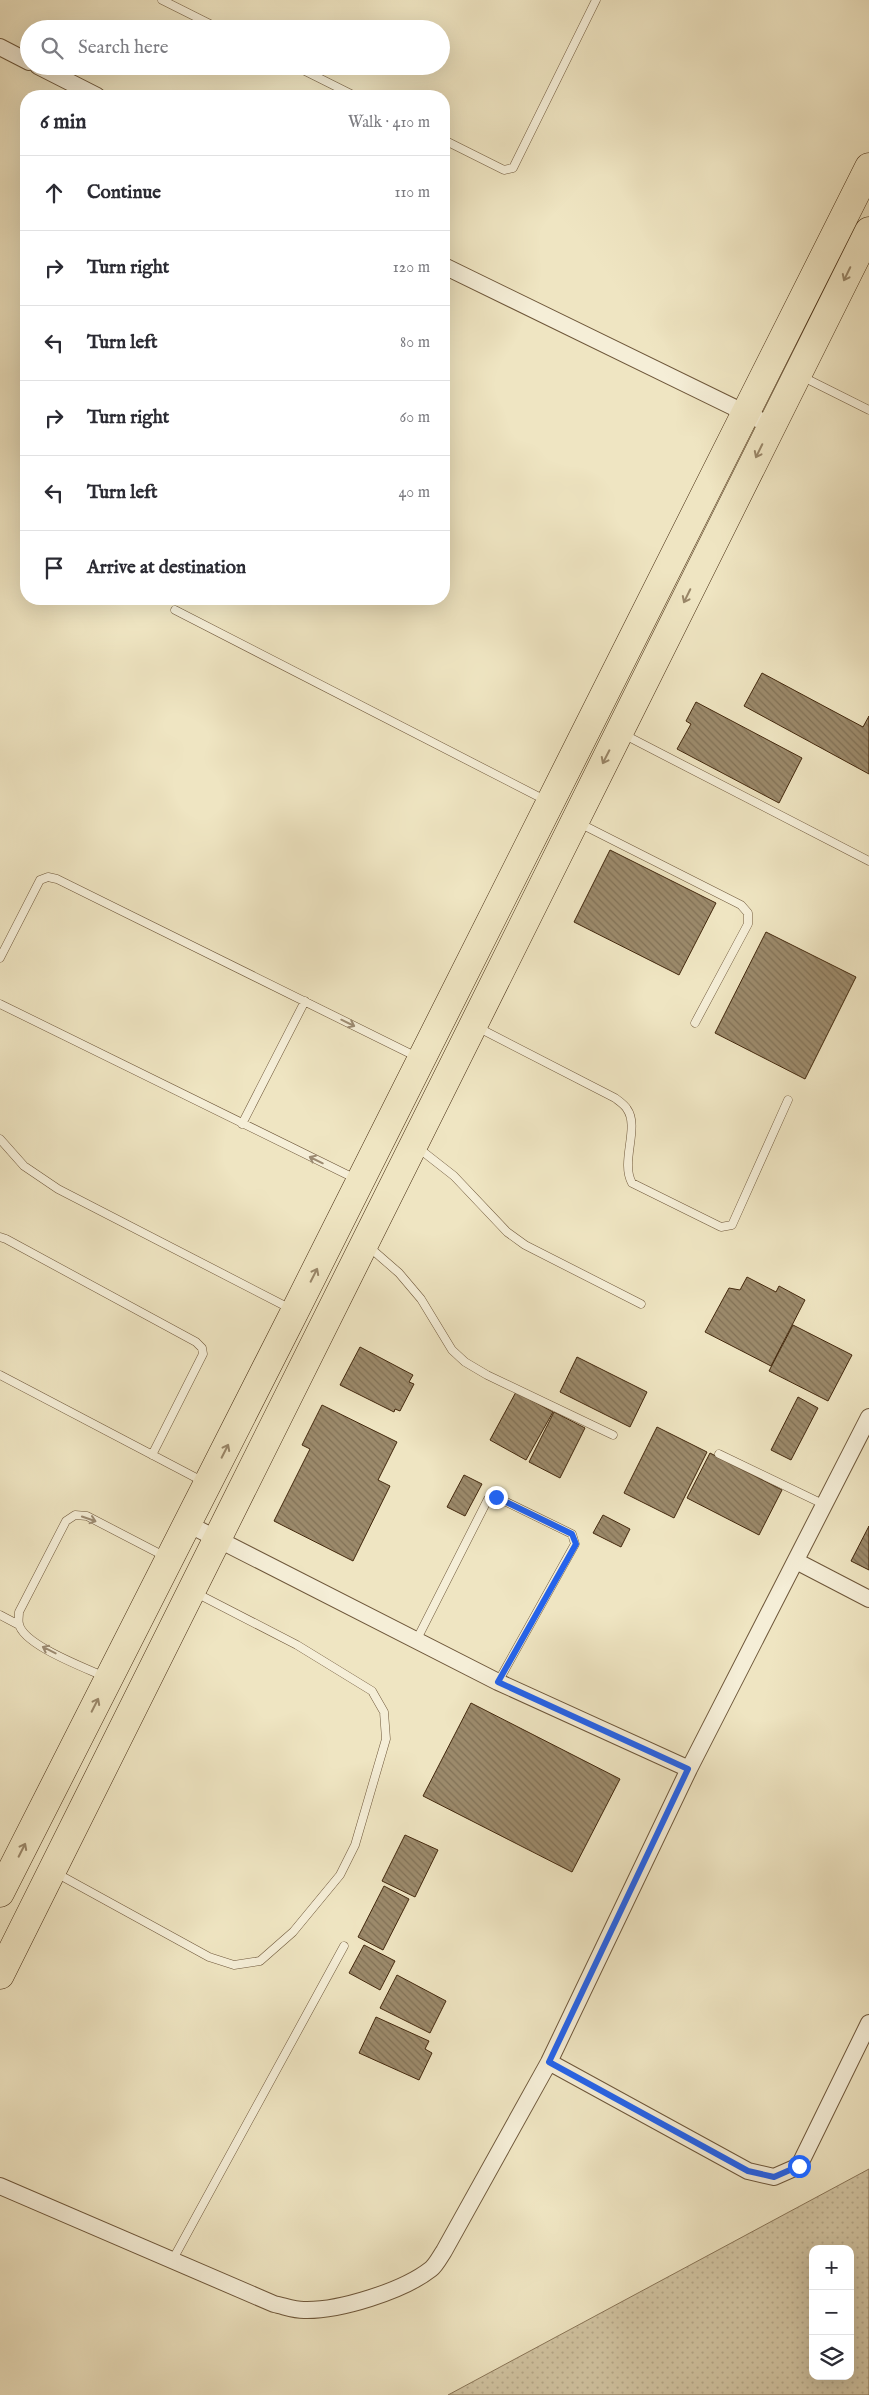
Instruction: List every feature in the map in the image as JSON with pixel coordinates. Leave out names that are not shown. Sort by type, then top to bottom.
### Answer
[{"type":"highway","points":[[0,1894],[170,1560],[869,167]]},
{"type":"highway","points":[[0,1975],[869,230]]},
{"type":"street","points":[[0,47],[20,57]]},
{"type":"street","points":[[56,75],[85,90]]},
{"type":"street","points":[[450,269],[772,426]]},
{"type":"street","points":[[0,2186],[274,2304],[303,2310],[335,2308],[402,2286],[432,2269],[444,2251],[549,2062],[688,1769],[869,1416]]},
{"type":"street","points":[[188,1524],[498,1682],[688,1769]]},
{"type":"street","points":[[796,1561],[869,1599]]},
{"type":"street","points":[[549,2062],[748,2171],[774,2177],[799,2166],[869,2023]]},
{"type":"lane","points":[[162,0],[202,20]]},
{"type":"lane","points":[[450,143],[504,170],[513,168],[596,0]]},
{"type":"lane","points":[[313,75],[343,90]]},
{"type":"lane","points":[[797,374],[869,410]]},
{"type":"lane","points":[[175,610],[549,802]]},
{"type":"lane","points":[[619,732],[869,861]]},
{"type":"lane","points":[[575,821],[741,905],[748,913],[748,924],[695,1023]]},
{"type":"lane","points":[[0,958],[40,880],[48,877],[57,879],[421,1059]]},
{"type":"lane","points":[[242,1124],[305,1001]]},
{"type":"lane","points":[[0,1004],[360,1181]]},
{"type":"lane","points":[[473,1025],[621,1103],[627,1108],[631,1117],[628,1171],[632,1183],[721,1228],[732,1225],[788,1100]]},
{"type":"lane","points":[[0,1139],[24,1166],[58,1189],[295,1311]]},
{"type":"lane","points":[[414,1144],[454,1176],[507,1232],[641,1304]]},
{"type":"lane","points":[[0,1237],[178,1333],[202,1348],[203,1354],[152,1455]]},
{"type":"lane","points":[[365,1243],[399,1273],[420,1300],[452,1350],[465,1362],[486,1375],[613,1435]]},
{"type":"lane","points":[[0,1375],[208,1484]]},
{"type":"lane","points":[[719,1454],[825,1505]]},
{"type":"lane","points":[[416,1641],[488,1499],[496,1497],[572,1534],[576,1544],[498,1682]]},
{"type":"lane","points":[[19,1625],[19,1612],[66,1521],[76,1516],[87,1516],[170,1560]]},
{"type":"lane","points":[[52,1871],[210,1957],[234,1965],[260,1961],[293,1932],[340,1875],[355,1845],[386,1740],[384,1712],[372,1691],[297,1645],[192,1591]]},
{"type":"lane","points":[[0,1615],[19,1625],[26,1636],[44,1648],[109,1679]]},
{"type":"lane","points":[[172,2261],[344,1946]]},
{"type":"shaded area","points":[[869,2169],[869,2395],[448,2395]]},
{"type":"building","points":[[762,673],[863,727],[869,716],[869,774],[744,706]]},
{"type":"building","points":[[696,702],[802,758],[779,803],[677,749],[691,724],[686,721]]},
{"type":"building","points":[[610,850],[716,903],[679,975],[574,922]]},
{"type":"building","points":[[766,932],[856,977],[805,1079],[715,1033]]},
{"type":"building","points":[[747,1277],[776,1292],[779,1286],[805,1300],[771,1366],[705,1332],[729,1288],[740,1290]]},
{"type":"building","points":[[793,1325],[852,1355],[828,1401],[769,1371]]},
{"type":"building","points":[[360,1347],[413,1375],[409,1382],[414,1384],[400,1411],[395,1409],[394,1412],[340,1385]]},
{"type":"building","points":[[577,1357],[647,1392],[630,1427],[560,1392]]},
{"type":"building","points":[[516,1392],[553,1412],[526,1460],[490,1440]]},
{"type":"building","points":[[798,1397],[818,1408],[791,1460],[771,1450]]},
{"type":"building","points":[[322,1405],[397,1442],[378,1480],[390,1486],[353,1561],[274,1521],[310,1449],[302,1445]]},
{"type":"building","points":[[554,1412],[585,1428],[560,1478],[529,1462]]},
{"type":"building","points":[[657,1427],[707,1452],[674,1518],[624,1493]]},
{"type":"building","points":[[710,1453],[782,1490],[759,1535],[687,1498]]},
{"type":"building","points":[[464,1475],[482,1484],[465,1516],[447,1507]]},
{"type":"building","points":[[603,1515],[630,1529],[621,1547],[593,1533]]},
{"type":"building","points":[[869,1526],[869,1570],[851,1561]]},
{"type":"building","points":[[471,1703],[620,1779],[572,1872],[423,1796]]},
{"type":"building","points":[[405,1835],[438,1850],[415,1897],[382,1881]]},
{"type":"building","points":[[384,1886],[409,1899],[383,1950],[358,1937]]},
{"type":"building","points":[[364,1945],[395,1961],[380,1990],[349,1973]]},
{"type":"building","points":[[397,1975],[446,2001],[430,2033],[380,2008]]},
{"type":"building","points":[[376,2017],[429,2041],[425,2049],[432,2053],[419,2080],[359,2053]]},
{"type":"route","points":[[496,1497],[572,1534],[576,1544],[498,1682],[688,1769],[549,2062],[748,2171],[774,2177],[799,2166]]}]
